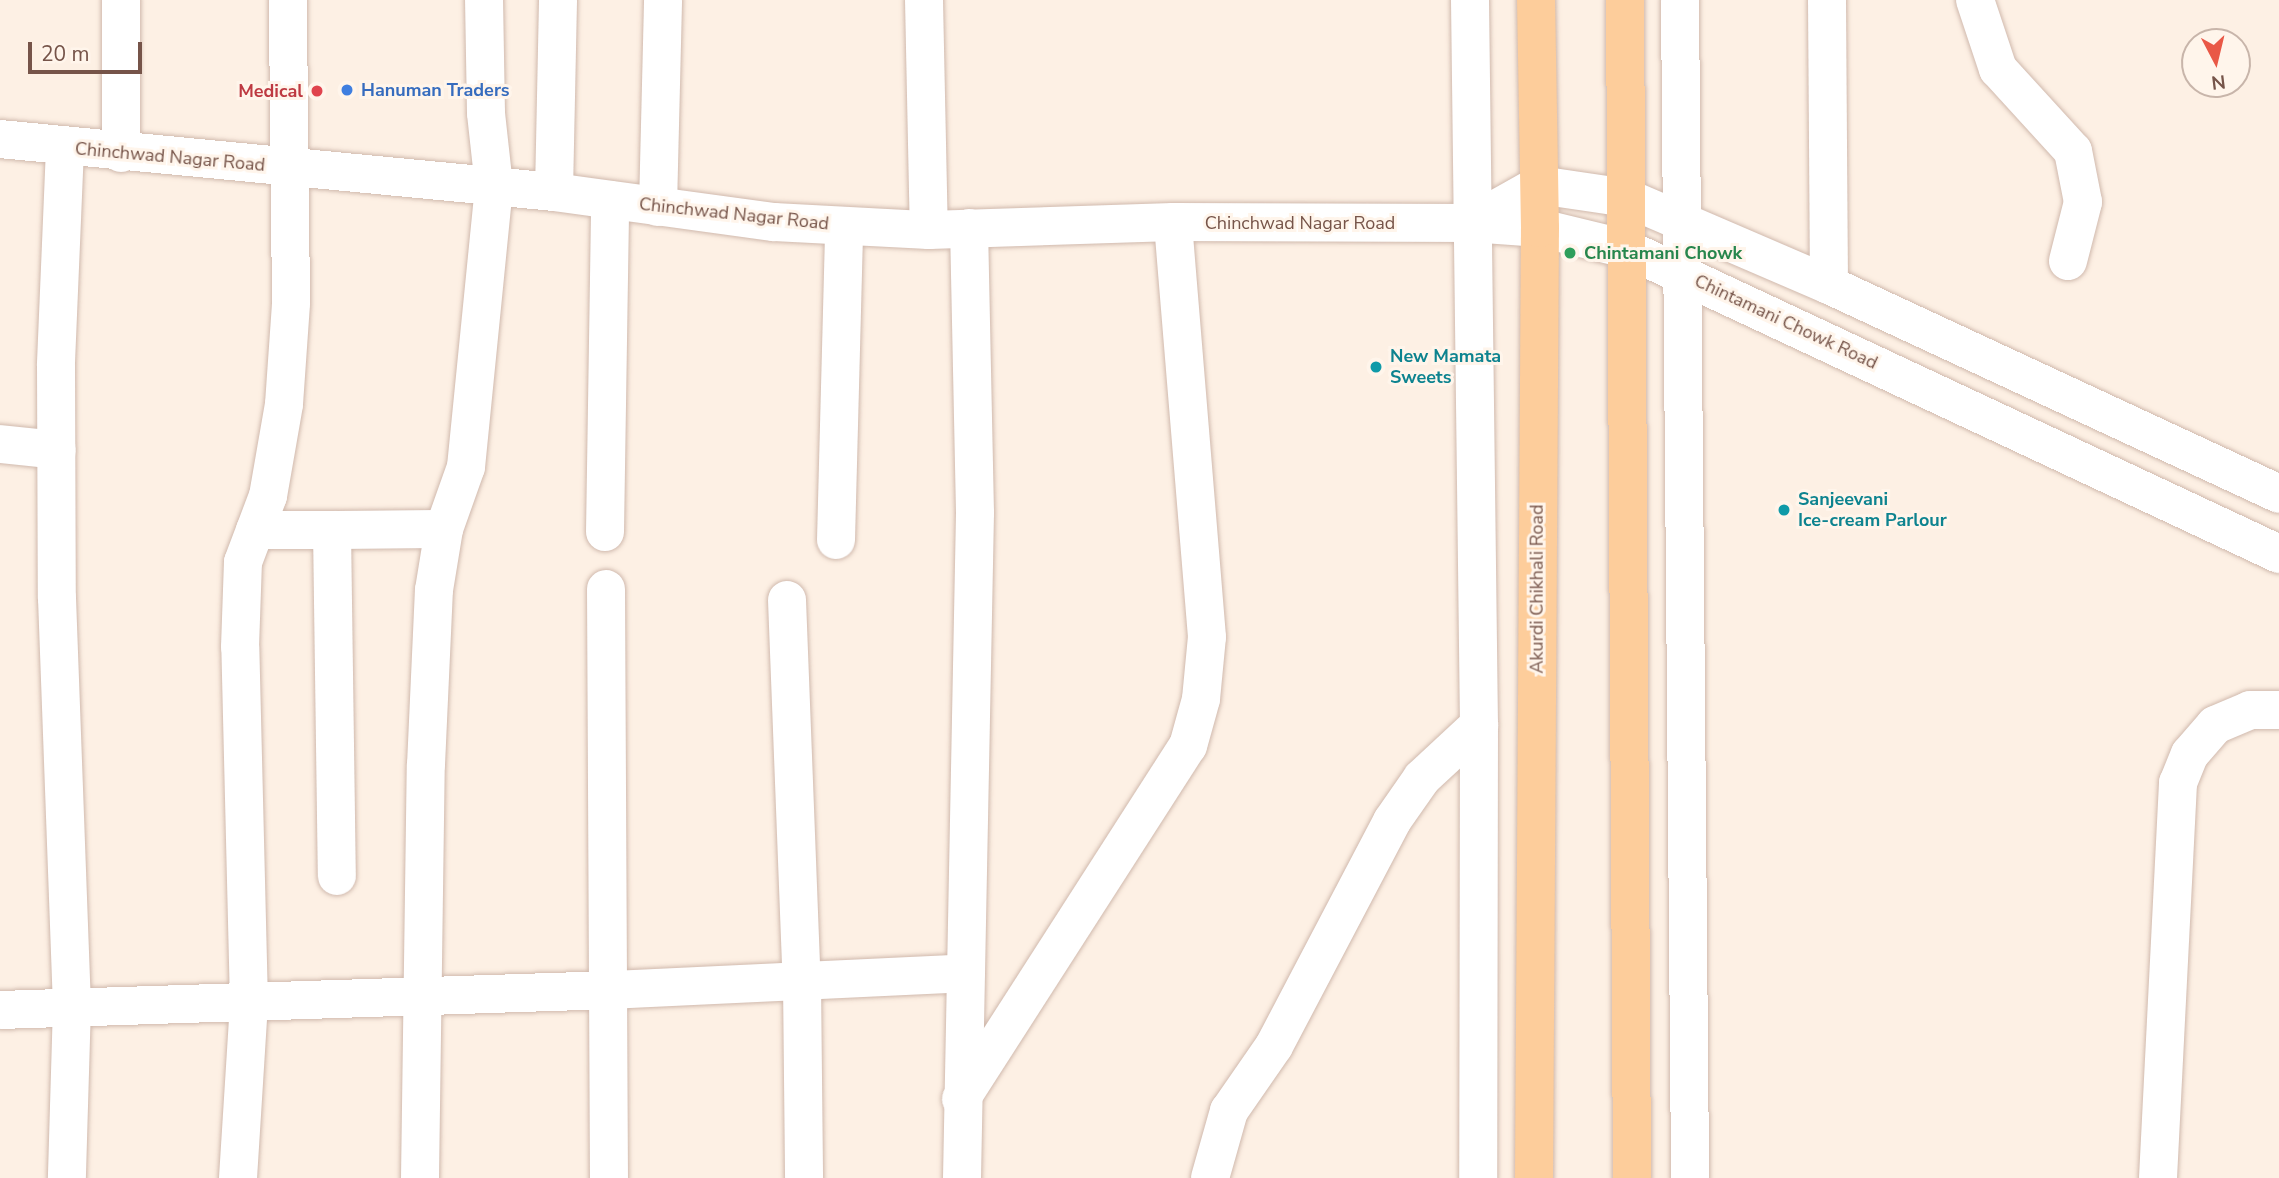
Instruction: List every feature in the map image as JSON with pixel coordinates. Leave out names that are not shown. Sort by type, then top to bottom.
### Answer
[{"type":"main road","name":"Akurdi Chikhali Road","points":[[1534,1178],[1540,228],[1536,0]]},
{"type":"main road","points":[[1625,0],[1632,1178]]},
{"type":"street","points":[[121,0],[121,153]]},
{"type":"street","points":[[238,1178],[249,1003],[240,647],[243,562],[268,496],[284,404],[291,303],[287,167],[288,0]]},
{"type":"street","points":[[420,1178],[425,994],[426,765],[435,590],[444,528],[466,467],[494,186],[486,113],[484,0]]},
{"type":"street","points":[[554,192],[558,0]]},
{"type":"street","points":[[658,206],[663,0]]},
{"type":"street","points":[[924,0],[929,230]]},
{"type":"street","points":[[1470,0],[1479,725],[1478,1178]]},
{"type":"street","points":[[1680,0],[1690,1178]]},
{"type":"street","points":[[1827,0],[1829,285]]},
{"type":"street","points":[[1975,0],[1998,69],[2073,151],[2083,202],[2068,261]]},
{"type":"street","name":"Chinchwad Nagar Road","points":[[0,139],[65,148],[554,192],[774,222],[844,226],[929,230],[1172,222],[1471,223]]},
{"type":"street","points":[[65,148],[57,450],[72,1005],[67,1178]]},
{"type":"street","points":[[1471,223],[1539,184],[1626,198],[1682,219],[1829,285],[2279,494]]},
{"type":"street","points":[[605,533],[610,200]]},
{"type":"street","points":[[961,1099],[1188,746],[1201,699],[1207,637],[1172,222]]},
{"type":"street","name":"Chintamani Chowk Road","points":[[1471,223],[1540,228],[1627,249],[2279,554]]},
{"type":"street","points":[[836,540],[844,226]]},
{"type":"street","points":[[962,1178],[961,1099],[975,513],[969,228]]},
{"type":"street","points":[[0,444],[57,450]]},
{"type":"street","points":[[255,530],[444,528]]},
{"type":"street","points":[[332,530],[337,876]]},
{"type":"street","points":[[606,589],[611,990],[609,1178]]},
{"type":"street","points":[[787,600],[802,982],[804,1178]]},
{"type":"street","points":[[2158,1178],[2178,783],[2190,754],[2215,726],[2250,710],[2279,710]]},
{"type":"street","points":[[1210,1178],[1229,1111],[1274,1046],[1392,821],[1423,778],[1479,725]]},
{"type":"street","points":[[0,1010],[72,1005],[249,1003],[425,994],[611,990],[966,973]]},
{"type":"place","name":"Hanuman Traders","points":[[347,90]]},
{"type":"place","name":"Medical","points":[[317,91]]},
{"type":"place","name":"Chintamani Chowk","points":[[1570,253]]},
{"type":"place","name":"New Mamata Sweets","points":[[1376,367]]},
{"type":"place","name":"Sanjeevani Ice-cream Parlour","points":[[1784,510]]}]
